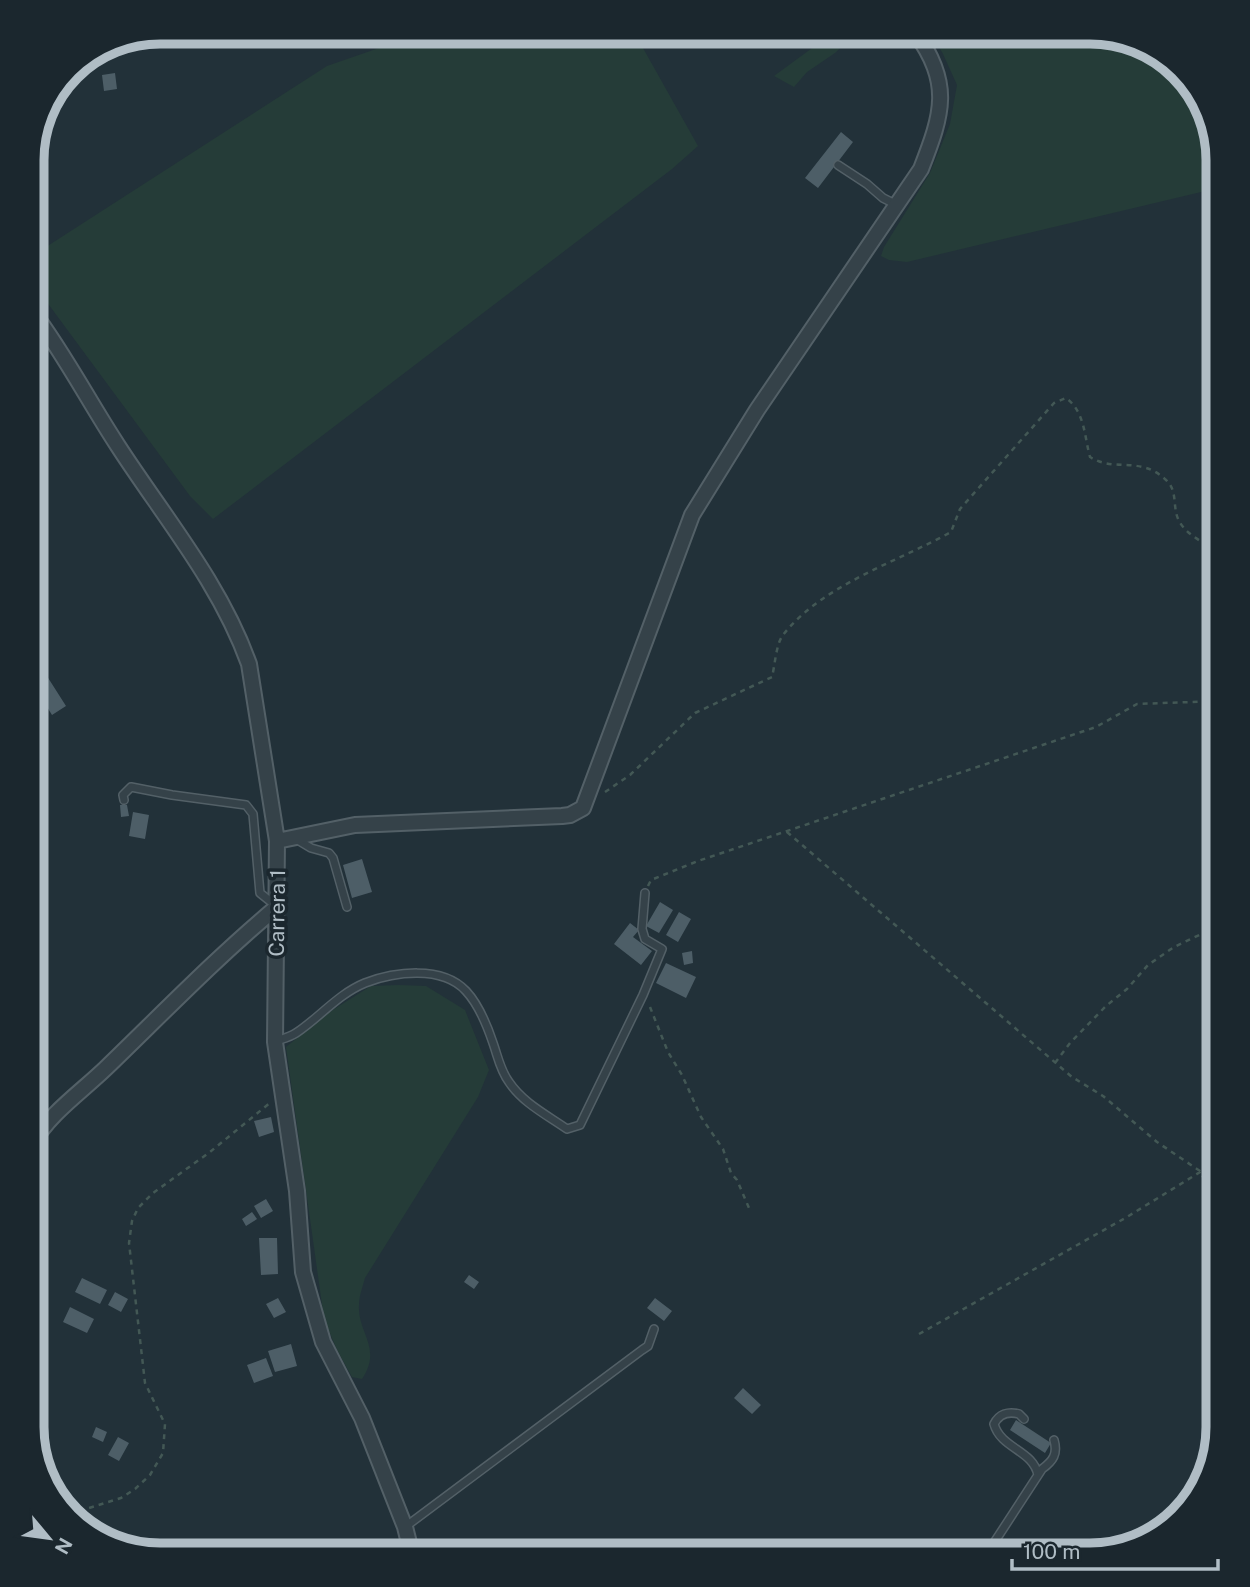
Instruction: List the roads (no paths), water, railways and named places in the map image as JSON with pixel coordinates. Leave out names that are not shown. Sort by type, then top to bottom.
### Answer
[{"type":"street","points":[[277,841],[355,825],[570,815],[585,804],[612,725],[667,588],[692,515],[757,410],[921,169],[940,114],[938,72],[923,44]]},
{"type":"street","name":"Carrera 1","points":[[44,330],[118,447],[194,556],[241,640],[249,664],[277,841],[275,1042],[296,1191],[303,1272],[323,1342],[362,1418],[409,1543]]},
{"type":"street","points":[[44,1126],[249,930],[277,907]]},
{"type":"lane","points":[[838,165],[898,206]]},
{"type":"lane","points":[[124,800],[123,795],[131,787],[246,804],[253,814],[260,893],[277,907]]},
{"type":"lane","points":[[292,837],[311,848],[330,853],[347,907]]},
{"type":"lane","points":[[275,1042],[295,1034],[361,984],[386,976],[424,973],[449,980],[464,989],[475,1003],[493,1042],[502,1072],[510,1085],[567,1129],[580,1125],[643,995],[662,948],[645,939],[642,929],[645,893]]},
{"type":"lane","points":[[405,1527],[648,1346],[654,1329]]},
{"type":"lane","points":[[1024,1419],[1019,1414],[1010,1412],[1001,1416],[994,1424],[998,1435],[1033,1461],[1038,1475]]},
{"type":"lane","points":[[994,1543],[1038,1475],[1053,1458],[1056,1450],[1054,1440]]}]
